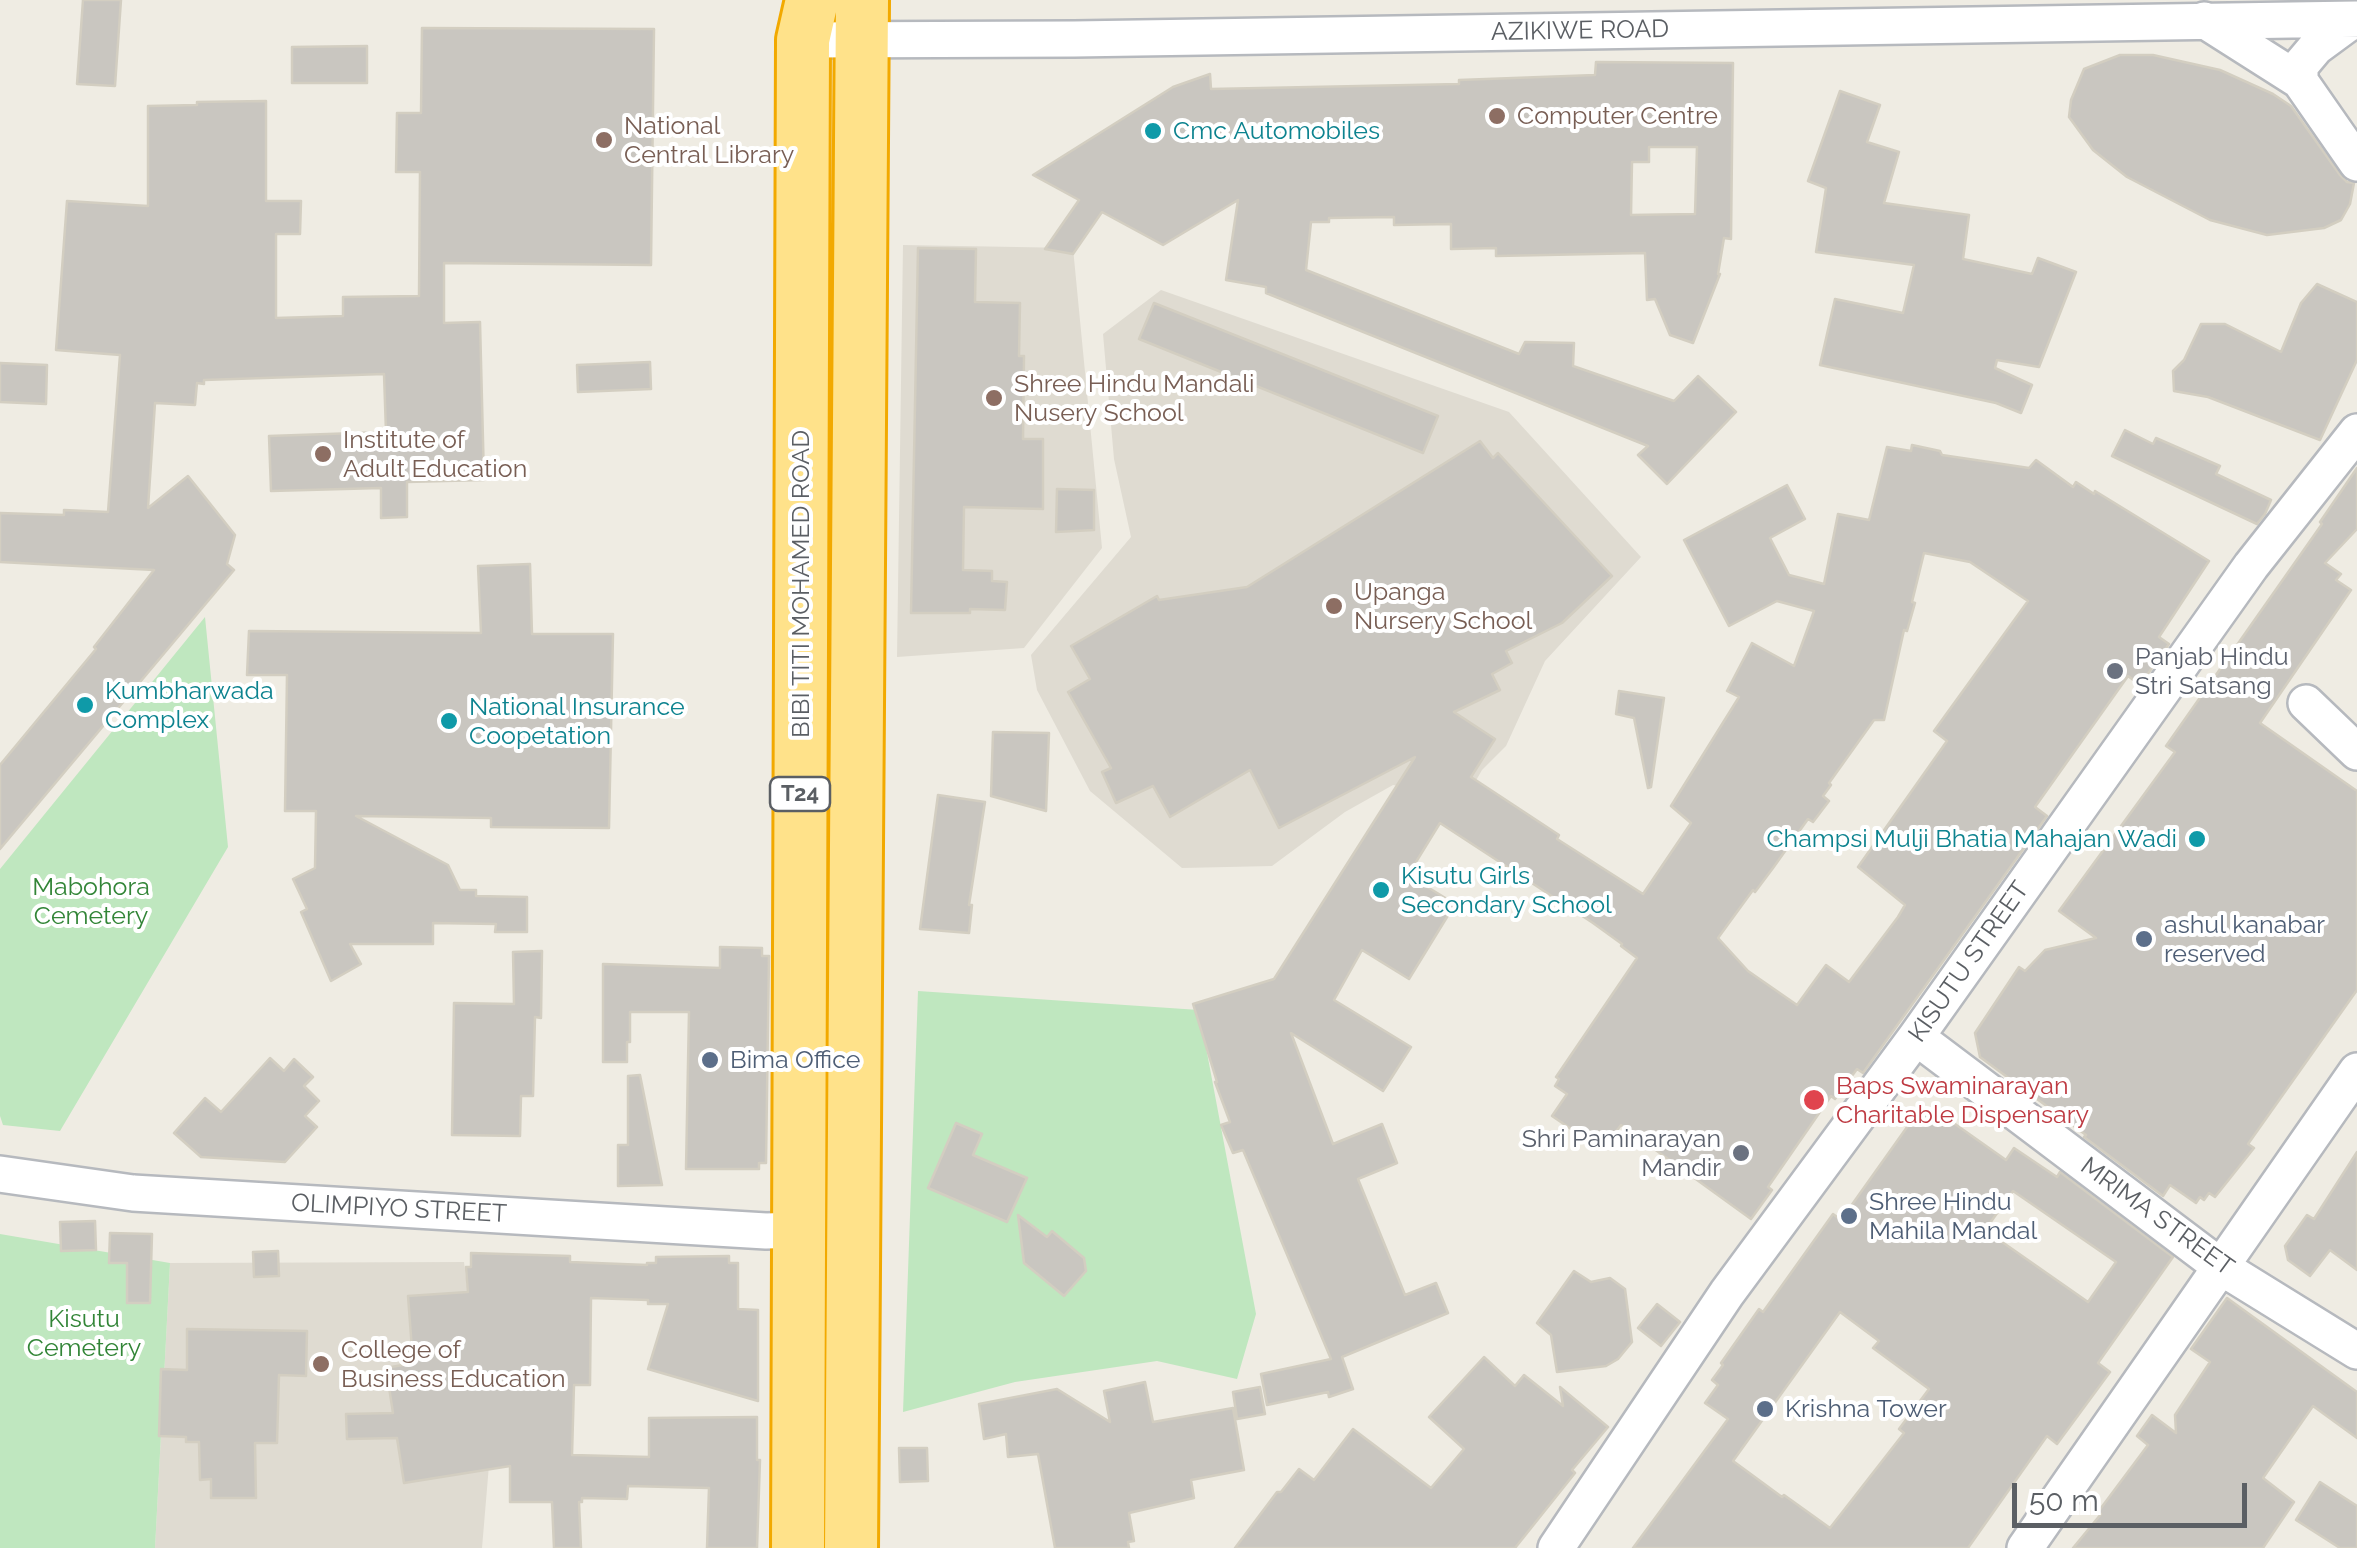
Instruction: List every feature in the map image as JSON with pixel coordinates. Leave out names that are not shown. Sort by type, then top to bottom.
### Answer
[{"type":"highway","name":"BIBI TITI MOHAMED ROAD","points":[[798,1548],[807,20]]},
{"type":"highway","name":"T24","points":[[851,1548],[862,20]]},
{"type":"street","name":"AZIKIWE ROAD","points":[[807,20],[2194,11],[2355,20]]},
{"type":"street","points":[[2194,11],[2300,81],[2357,163]]},
{"type":"street","points":[[2300,81],[2300,66],[2316,47],[2355,20]]},
{"type":"street","name":"KISUTU STREET","points":[[1556,1548],[1728,1294],[2251,566],[2357,432]]},
{"type":"street","points":[[2306,703],[2357,752]]},
{"type":"street","name":"MRIMA STREET","points":[[1916,1037],[2221,1267],[2357,1351]]},
{"type":"street","points":[[2025,1548],[2357,1072]]},
{"type":"street","name":"OLIMPIYO STREET","points":[[0,1174],[132,1193],[799,1230]]},
{"type":"shaded area","name":"Shree Hindu Mandali Nusery School","points":[[903,245],[1073,248],[1102,548],[1024,648],[897,657]]},
{"type":"shaded area","name":"Upanga Nursery School","points":[[1161,290],[1509,412],[1641,557],[1545,661],[1506,746],[1474,784],[1451,795],[1393,785],[1345,812],[1272,866],[1182,868],[1090,791],[1037,690],[1031,655],[1131,537],[1114,459],[1103,334]]},
{"type":"shaded area","name":"College of Business Education","points":[[464,1262],[489,1465],[482,1548],[155,1548],[170,1263]]},
{"type":"green space","name":"Mabohora Cemetery","points":[[205,617],[228,847],[60,1131],[3,1125],[0,869]]},
{"type":"green space","points":[[918,991],[1199,1010],[1256,1314],[1237,1379],[1157,1361],[1015,1382],[903,1412]]},
{"type":"green space","name":"Kisutu Cemetery","points":[[0,1234],[170,1263],[155,1548],[0,1548]]},
{"type":"building","points":[[83,0],[121,0],[115,86],[77,84]]},
{"type":"building","points":[[422,28],[654,29],[651,265],[444,263],[444,323],[480,322],[484,480],[407,482],[407,517],[381,518],[381,488],[271,491],[269,436],[386,432],[384,374],[204,380],[204,384],[197,383],[195,405],[155,403],[148,508],[188,476],[235,535],[227,564],[234,570],[0,849],[0,765],[96,649],[154,570],[0,562],[0,513],[108,512],[120,355],[56,350],[67,201],[148,206],[148,106],[266,101],[266,201],[301,201],[300,234],[276,234],[276,318],[343,316],[343,297],[419,296],[420,172],[396,172],[397,113],[421,113]]},
{"type":"building","points":[[367,46],[367,83],[292,83],[292,47]]},
{"type":"building","points":[[2120,55],[2153,55],[2220,70],[2291,106],[2340,175],[2354,183],[2350,204],[2341,220],[2324,228],[2267,235],[2210,220],[2127,177],[2093,150],[2069,117],[2071,100],[2084,69]]},
{"type":"building","points":[[1596,62],[1733,63],[1731,239],[1724,238],[1720,274],[1693,343],[1670,335],[1655,299],[1647,300],[1645,253],[1496,256],[1496,248],[1451,249],[1451,224],[1394,225],[1394,217],[1329,218],[1329,222],[1311,222],[1306,270],[1519,354],[1525,342],[1574,343],[1573,366],[1674,401],[1698,376],[1736,412],[1667,484],[1638,455],[1648,446],[1266,293],[1266,287],[1226,280],[1238,200],[1163,245],[1102,212],[1073,254],[1045,249],[1079,200],[1033,175],[1173,87],[1210,74],[1211,89],[1459,84],[1459,80],[1595,75]],"holes":[[[1649,147],[1697,147],[1695,214],[1631,215],[1632,162],[1649,162]]]},
{"type":"building","points":[[1840,91],[1880,105],[1867,142],[1899,152],[1884,203],[1969,215],[1963,259],[2032,274],[2038,258],[2076,272],[2039,367],[1997,360],[1995,368],[2032,385],[2021,413],[1996,403],[1820,365],[1835,299],[1903,313],[1914,265],[1816,252],[1826,188],[1808,181]]},
{"type":"building","points":[[918,248],[976,249],[975,302],[1020,303],[1023,439],[1043,439],[1043,509],[964,507],[963,570],[992,571],[992,581],[1007,582],[1005,610],[911,613]]},
{"type":"building","points":[[2317,284],[2357,302],[2357,360],[2320,440],[2208,397],[2174,391],[2173,371],[2184,360],[2201,324],[2225,324],[2281,352],[2301,303]]},
{"type":"building","points":[[1154,303],[1438,416],[1423,453],[1139,339]]},
{"type":"building","name":"Institute of Adult Education","points":[[650,362],[651,389],[578,392],[577,365]]},
{"type":"building","points":[[0,363],[47,365],[46,404],[0,402]]},
{"type":"building","points":[[2125,430],[2153,444],[2156,438],[2220,466],[2216,474],[2271,500],[2265,514],[2257,524],[2112,456]]},
{"type":"building","points":[[1480,441],[1493,458],[1498,453],[1612,576],[1562,623],[1506,651],[1512,663],[1492,674],[1500,690],[1454,712],[1495,739],[1471,777],[1643,894],[1691,823],[1671,806],[1739,697],[1727,691],[1752,643],[1794,666],[1814,611],[1777,601],[1729,626],[1684,540],[1787,485],[1805,519],[1770,538],[1789,575],[1824,584],[1838,514],[1869,520],[1887,447],[1911,451],[1912,445],[1940,451],[1942,455],[2029,468],[2036,460],[2073,487],[2076,482],[2094,494],[2095,491],[2209,561],[2159,637],[2169,644],[2140,685],[2128,676],[2035,807],[2047,816],[1863,1073],[1857,1069],[1835,1099],[1831,1096],[1768,1187],[1772,1190],[1751,1219],[1621,1125],[1605,1146],[1580,1128],[1577,1133],[1552,1116],[1567,1094],[1555,1086],[1559,1079],[1556,1077],[1637,958],[1593,923],[1440,823],[1408,875],[1455,904],[1409,979],[1362,950],[1334,1000],[1411,1047],[1383,1091],[1291,1033],[1333,1144],[1382,1124],[1397,1163],[1358,1179],[1405,1295],[1436,1283],[1448,1313],[1342,1357],[1353,1389],[1329,1397],[1328,1392],[1267,1405],[1261,1374],[1331,1359],[1243,1150],[1233,1153],[1221,1125],[1230,1122],[1193,1004],[1274,979],[1415,757],[1279,828],[1250,770],[1170,817],[1153,786],[1116,803],[1102,772],[1111,768],[1068,692],[1090,679],[1071,646],[1157,596],[1159,600],[1247,587]],"holes":[[[1924,553],[1970,562],[2028,601],[1934,731],[1947,741],[1858,867],[1905,905],[1849,982],[1826,965],[1797,1005],[1748,971],[1718,938],[1808,819],[1813,822],[1829,801],[1823,796],[1829,783],[1874,720],[1884,720]]]},
{"type":"building","points":[[2357,468],[2357,529],[2325,563],[2341,574],[2336,580],[2351,590],[2260,723],[2357,791],[2357,990],[2248,1144],[2254,1148],[2215,1197],[2209,1193],[2196,1203],[2170,1185],[2163,1196],[1980,1057],[1975,1033],[2019,967],[2025,971],[2045,950],[2096,938],[2059,911],[2175,752],[2166,746]]},
{"type":"building","points":[[1057,489],[1094,490],[1094,530],[1056,532]]},
{"type":"building","name":"National Insurance Coopetation","points":[[530,564],[532,634],[613,634],[609,828],[491,827],[491,818],[356,816],[448,865],[460,890],[476,890],[476,896],[527,897],[527,932],[495,932],[496,924],[433,923],[433,944],[350,944],[361,964],[331,981],[301,912],[307,909],[293,879],[315,868],[316,811],[285,811],[287,675],[247,675],[249,631],[481,633],[478,566]]},
{"type":"building","points":[[1619,691],[1664,698],[1648,788],[1634,718],[1616,714]]},
{"type":"building","points":[[993,732],[1049,733],[1046,811],[991,796]]},
{"type":"building","points":[[938,795],[985,802],[969,905],[969,933],[920,929]]},
{"type":"building","points":[[720,947],[762,948],[762,956],[769,956],[766,1163],[759,1163],[759,1169],[686,1169],[689,1012],[630,1012],[627,1062],[603,1062],[603,964],[720,968]]},
{"type":"building","points":[[542,951],[541,1018],[535,1017],[533,1096],[521,1096],[520,1136],[452,1135],[454,1003],[514,1004],[513,952]]},
{"type":"building","points":[[270,1058],[284,1071],[294,1059],[313,1077],[304,1086],[319,1101],[305,1116],[317,1127],[285,1162],[201,1157],[174,1133],[205,1098],[221,1112]]},
{"type":"building","points":[[640,1075],[662,1185],[618,1186],[618,1145],[628,1145],[628,1076]]},
{"type":"building","points":[[1922,1106],[1935,1116],[1938,1112],[2006,1160],[2014,1148],[2057,1177],[2060,1172],[2173,1257],[2098,1363],[2110,1372],[2057,1444],[2047,1436],[1968,1548],[1633,1548],[1728,1419],[1705,1403],[1718,1385],[1712,1380],[1721,1363],[1833,1214],[1841,1220]],"holes":[[[2013,1191],[2116,1262],[2088,1302],[1985,1230]],[[1840,1312],[1879,1341],[1873,1348],[1929,1389],[1899,1429],[1904,1433],[1830,1528],[1733,1461]]]},
{"type":"building","points":[[956,1123],[982,1134],[973,1155],[1027,1178],[1007,1222],[928,1188]]},
{"type":"building","points":[[2357,1152],[2357,1270],[2330,1250],[2310,1276],[2288,1260],[2285,1246],[2307,1215],[2314,1219]]},
{"type":"building","points":[[1018,1215],[1047,1237],[1052,1231],[1084,1258],[1086,1271],[1064,1296],[1024,1263]]},
{"type":"building","points":[[95,1221],[96,1250],[61,1251],[60,1222]]},
{"type":"building","points":[[110,1233],[152,1234],[150,1303],[127,1303],[127,1263],[109,1263]]},
{"type":"building","points":[[278,1251],[279,1276],[254,1277],[253,1252]]},
{"type":"building","points":[[471,1253],[570,1256],[570,1262],[647,1265],[656,1263],[656,1257],[729,1256],[729,1263],[738,1263],[738,1309],[758,1310],[758,1401],[648,1369],[668,1304],[591,1298],[590,1385],[574,1385],[572,1455],[649,1457],[649,1418],[757,1417],[757,1548],[707,1548],[709,1488],[628,1486],[627,1499],[582,1498],[581,1548],[554,1548],[552,1502],[510,1502],[510,1466],[404,1483],[397,1438],[347,1439],[346,1414],[393,1413],[386,1368],[413,1363],[408,1296],[468,1292],[466,1267],[471,1267]]},
{"type":"building","points":[[1574,1271],[1591,1282],[1610,1278],[1625,1289],[1632,1342],[1606,1366],[1557,1372],[1551,1335],[1537,1323]]},
{"type":"building","points":[[2227,1298],[2357,1392],[2357,1438],[2313,1406],[2263,1478],[2294,1502],[2263,1548],[2073,1548],[2148,1445],[2137,1436],[2152,1415],[2176,1433],[2175,1415],[2210,1362],[2191,1349]]},
{"type":"building","points":[[1657,1304],[1680,1322],[1661,1346],[1638,1328]]},
{"type":"building","points":[[187,1329],[307,1331],[306,1376],[279,1375],[277,1443],[255,1443],[256,1498],[211,1498],[211,1479],[200,1480],[199,1442],[186,1442],[186,1437],[159,1436],[161,1369],[187,1370]]},
{"type":"building","points":[[1484,1357],[1515,1386],[1524,1375],[1563,1406],[1560,1387],[1608,1427],[1515,1548],[1235,1548],[1299,1469],[1314,1480],[1353,1429],[1431,1488],[1464,1449],[1429,1417]]},
{"type":"building","points":[[1145,1382],[1153,1422],[1233,1408],[1244,1470],[1191,1480],[1194,1498],[1129,1513],[1134,1541],[1128,1542],[1129,1548],[1055,1548],[1038,1454],[1008,1457],[1006,1434],[984,1439],[979,1404],[1057,1389],[1110,1422],[1104,1391]]},
{"type":"building","points":[[1260,1387],[1265,1414],[1237,1419],[1233,1392]]},
{"type":"building","points":[[899,1448],[927,1448],[928,1481],[900,1482]]},
{"type":"building","points":[[2320,1482],[2357,1506],[2357,1548],[2340,1548],[2296,1520]]},
{"type":"place","name":"Computer Centre","points":[[1497,116]]},
{"type":"place","name":"Cmc Automobiles","points":[[1153,131]]},
{"type":"place","name":"National Central Library","points":[[604,140]]},
{"type":"place","name":"Shree Hindu Mandali Nusery School","points":[[994,398]]},
{"type":"place","name":"Institute of Adult Education","points":[[323,454]]},
{"type":"place","name":"Upanga Nursery School","points":[[1334,606]]},
{"type":"place","name":"Panjab Hindu Stri Satsang","points":[[2115,671]]},
{"type":"place","name":"Kumbharwada Complex","points":[[85,705]]},
{"type":"place","name":"National Insurance Coopetation","points":[[449,721]]},
{"type":"place","name":"Champsi Mulji Bhatia Mahajan Wadi","points":[[2197,839]]},
{"type":"place","name":"Kisutu Girls Secondary School","points":[[1381,890]]},
{"type":"place","name":"ashul kanabar reserved","points":[[2144,939]]},
{"type":"place","name":"Bima Office","points":[[710,1060]]},
{"type":"place","name":"Baps Swaminarayan Charitable Dispensary","points":[[1814,1100]]},
{"type":"place","name":"Shri Paminarayan Mandir","points":[[1741,1153]]},
{"type":"place","name":"Shree Hindu Mahila Mandal","points":[[1849,1216]]},
{"type":"place","name":"College of Business Education","points":[[321,1364]]},
{"type":"place","name":"Krishna Tower","points":[[1765,1409]]}]
